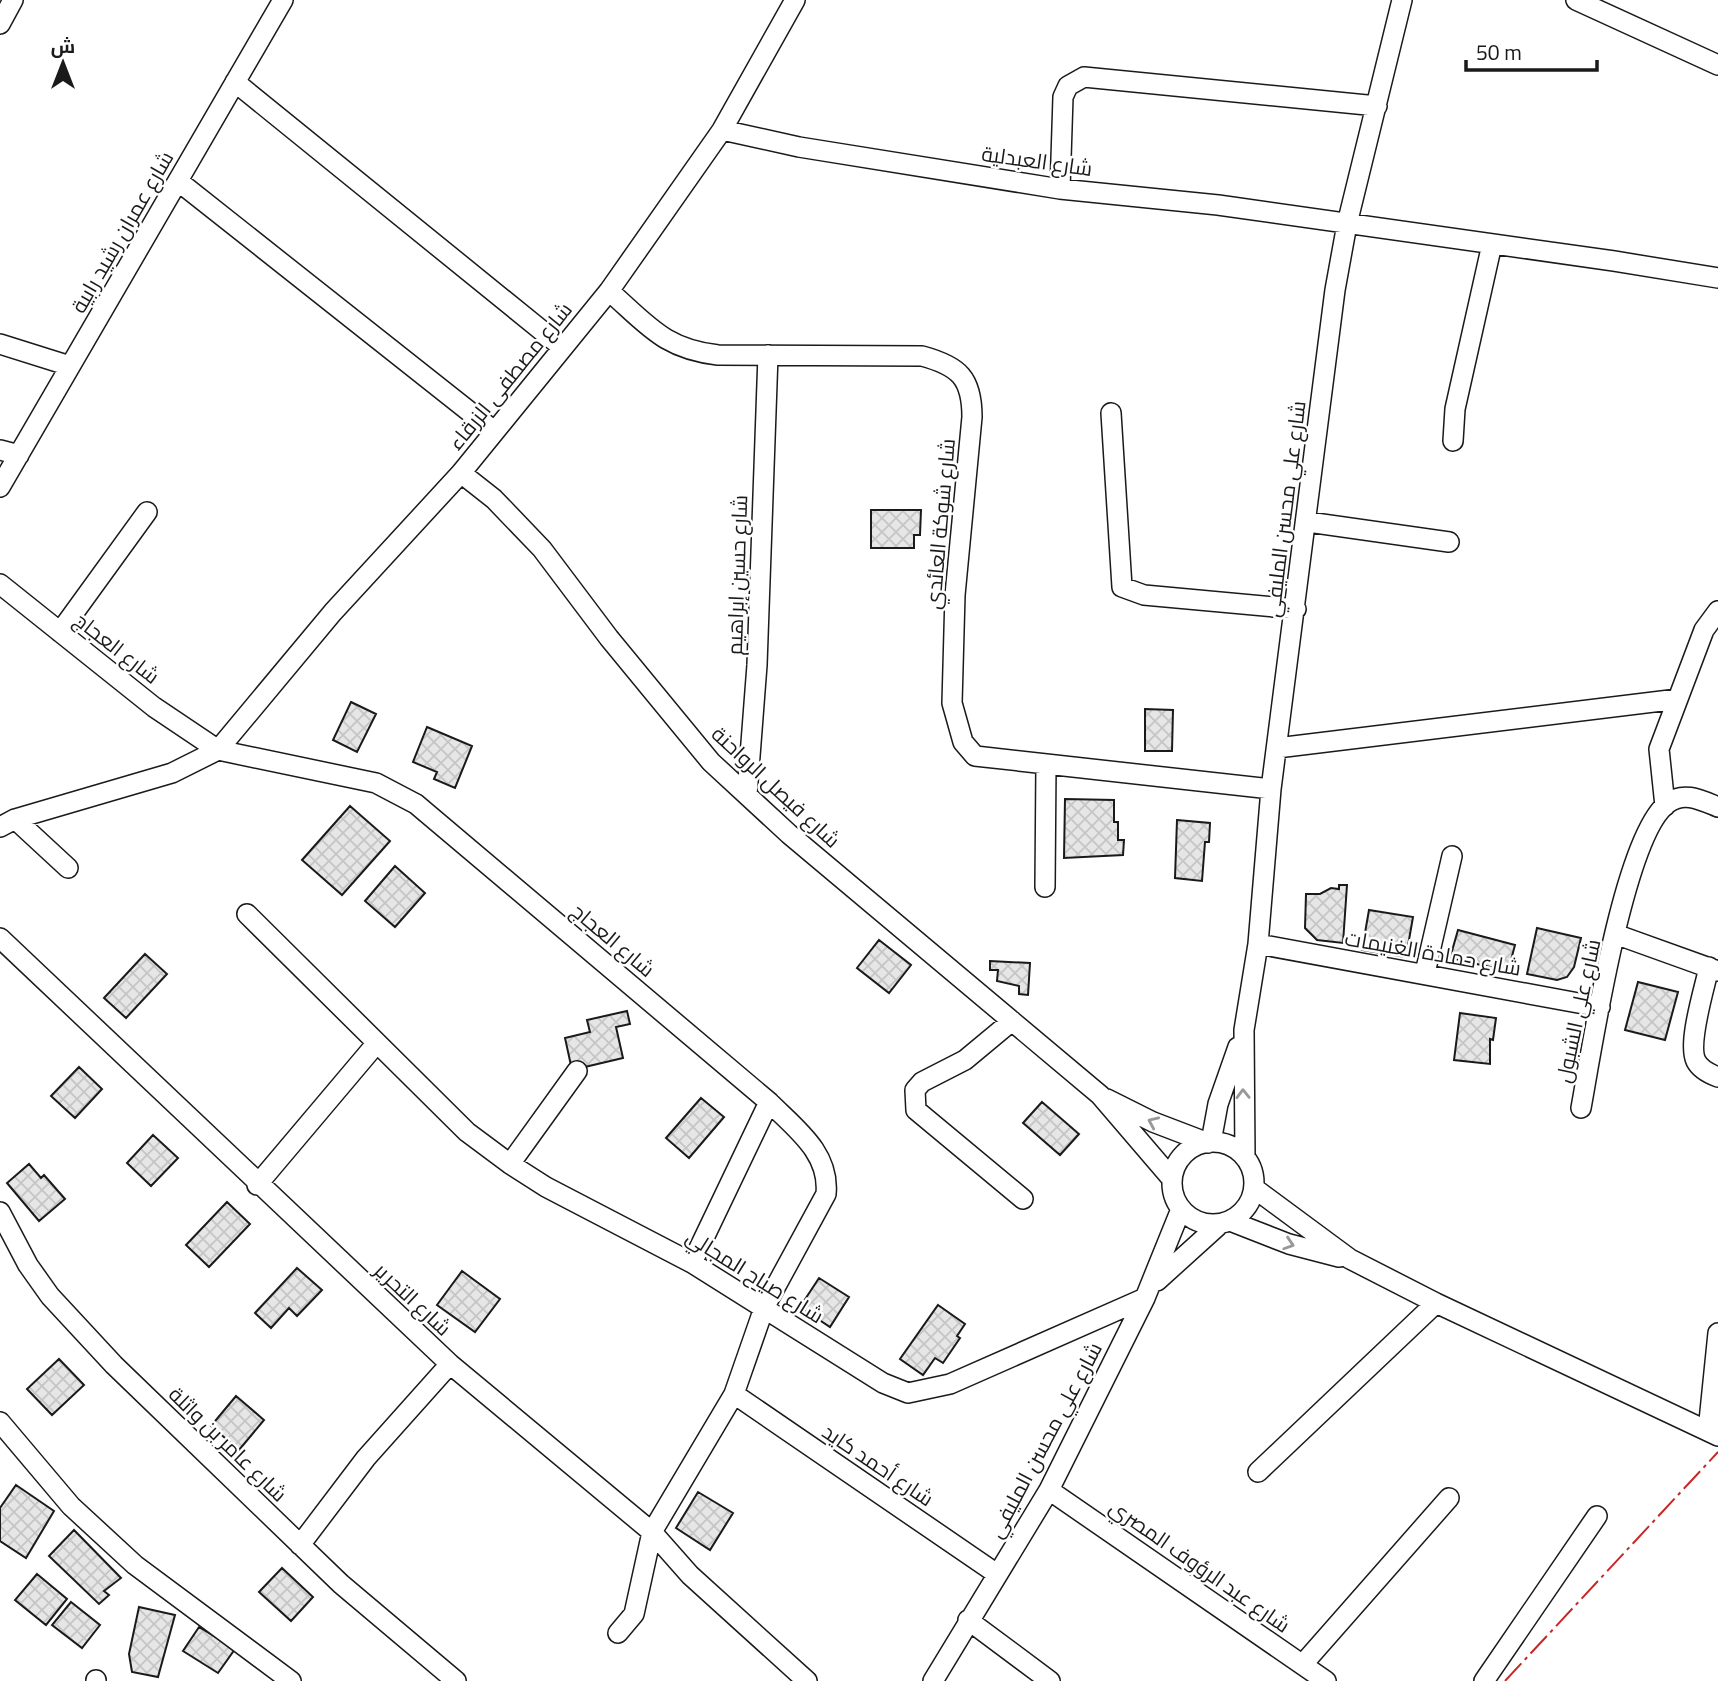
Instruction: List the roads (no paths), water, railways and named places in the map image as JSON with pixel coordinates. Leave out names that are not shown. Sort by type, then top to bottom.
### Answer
[{"type":"street","points":[[0,24],[13,0]]},
{"type":"street","name":"شارع عمران رشيد رابية","points":[[0,487],[9,452],[70,366],[283,0]]},
{"type":"street","name":"شارع مصطفى الزرقاء","points":[[218,750],[333,612],[461,472],[609,291],[722,130],[795,0]]},
{"type":"street","name":"شارع علي محسن المليفي","points":[[1245,1157],[1244,1030],[1258,944],[1272,789],[1308,522],[1335,290],[1347,224],[1402,0]]},
{"type":"street","points":[[1576,0],[1718,65]]},
{"type":"street","points":[[1060,189],[1063,97],[1068,86],[1084,78],[1377,106]]},
{"type":"street","points":[[235,82],[562,347]]},
{"type":"street","name":"شارع العبدلية","points":[[722,130],[799,147],[1060,189],[1218,205],[1718,278]]},
{"type":"street","points":[[178,181],[494,431]]},
{"type":"street","points":[[1453,441],[1455,408],[1492,244]]},
{"type":"street","name":"شارع شوكة العائدي","points":[[609,291],[665,340],[677,347],[718,355],[922,356],[947,362],[964,378],[972,394],[972,417],[955,595],[952,703],[963,742],[975,756],[1272,789]]},
{"type":"street","points":[[0,344],[70,366]]},
{"type":"street","name":"شارع حسين إبراهيم","points":[[747,795],[757,665],[768,355]]},
{"type":"street","points":[[1111,413],[1122,587],[1144,595],[1296,609]]},
{"type":"street","name":"شارع فيصل الرواحنة","points":[[461,472],[520,524],[711,762],[1100,1096],[1172,1179]]},
{"type":"street","points":[[60,632],[147,512]]},
{"type":"street","points":[[1308,522],[1449,542]]},
{"type":"street","name":"شارع العجاج","points":[[0,584],[194,736],[218,750],[376,783],[416,804],[769,1102],[821,1157],[828,1176],[826,1194],[764,1308],[734,1394],[652,1532],[634,1614],[618,1633]]},
{"type":"street","points":[[1665,806],[1659,748],[1704,630],[1718,611]]},
{"type":"street","points":[[1277,748],[1678,699]]},
{"type":"street","points":[[7,823],[172,774],[218,750]]},
{"type":"street","points":[[1045,887],[1046,764]]},
{"type":"street","points":[[1615,934],[1640,842],[1665,806],[1676,798],[1692,797],[1718,807]]},
{"type":"street","points":[[7,823],[68,868]]},
{"type":"street","points":[[1425,973],[1452,856]]},
{"type":"street","name":"شارع صياح المجالي","points":[[247,914],[467,1132],[510,1164],[546,1187],[692,1263],[883,1383],[908,1393],[950,1384],[1147,1294]]},
{"type":"street","name":"شارع علي الشبول","points":[[1581,1108],[1615,934],[1713,969],[1693,1044],[1696,1061],[1708,1073],[1718,1077]]},
{"type":"street","name":"شارع التحرير","points":[[0,938],[257,1185],[450,1364],[652,1532],[690,1575],[807,1681]]},
{"type":"street","name":"شارع حمادة الغنيمات","points":[[1258,944],[1600,1007]]},
{"type":"street","points":[[1012,1021],[965,1060],[922,1082],[915,1090],[914,1101],[916,1110],[1023,1199]]},
{"type":"street","name":"شارع علي محسن المليفي","points":[[1209,1143],[1218,1104],[1244,1030]]},
{"type":"street","points":[[257,1185],[376,1044]]},
{"type":"street","points":[[510,1164],[577,1071]]},
{"type":"street","name":"شارع فيصل الرواحنة","points":[[1100,1096],[1153,1122],[1209,1143]]},
{"type":"street","points":[[692,1263],[769,1102]]},
{"type":"street","points":[[1225,1222],[1247,1208],[1254,1188],[1251,1166],[1245,1157],[1230,1146],[1209,1143],[1188,1151],[1175,1168],[1173,1190],[1181,1209],[1199,1222],[1225,1222],[1289,1244],[1350,1259]]},
{"type":"street","points":[[1254,1188],[1350,1259],[1436,1303],[1713,1434],[1718,1333]]},
{"type":"street","name":"شارع علي محسن المليفي","points":[[933,1681],[1049,1490],[1147,1294],[1181,1209]]},
{"type":"street","name":"شارع عامر بن واثلة","points":[[0,1212],[28,1265],[50,1296],[114,1365],[341,1584],[456,1681]]},
{"type":"street","name":"شارع علي محسن المليفي","points":[[1147,1294],[1225,1222]]},
{"type":"street","points":[[1258,1472],[1436,1303]]},
{"type":"street","points":[[300,1545],[366,1458],[450,1364]]},
{"type":"street","name":"شارع أحمد كايد","points":[[734,1394],[997,1574]]},
{"type":"street","points":[[0,1422],[71,1506],[135,1565],[291,1681]]},
{"type":"street","name":"شارع عبد الرؤوف المصري","points":[[1049,1490],[1326,1681]]},
{"type":"street","points":[[1303,1664],[1449,1498]]},
{"type":"street","points":[[1484,1681],[1597,1516]]},
{"type":"street","points":[[968,1620],[1050,1681]]}]
